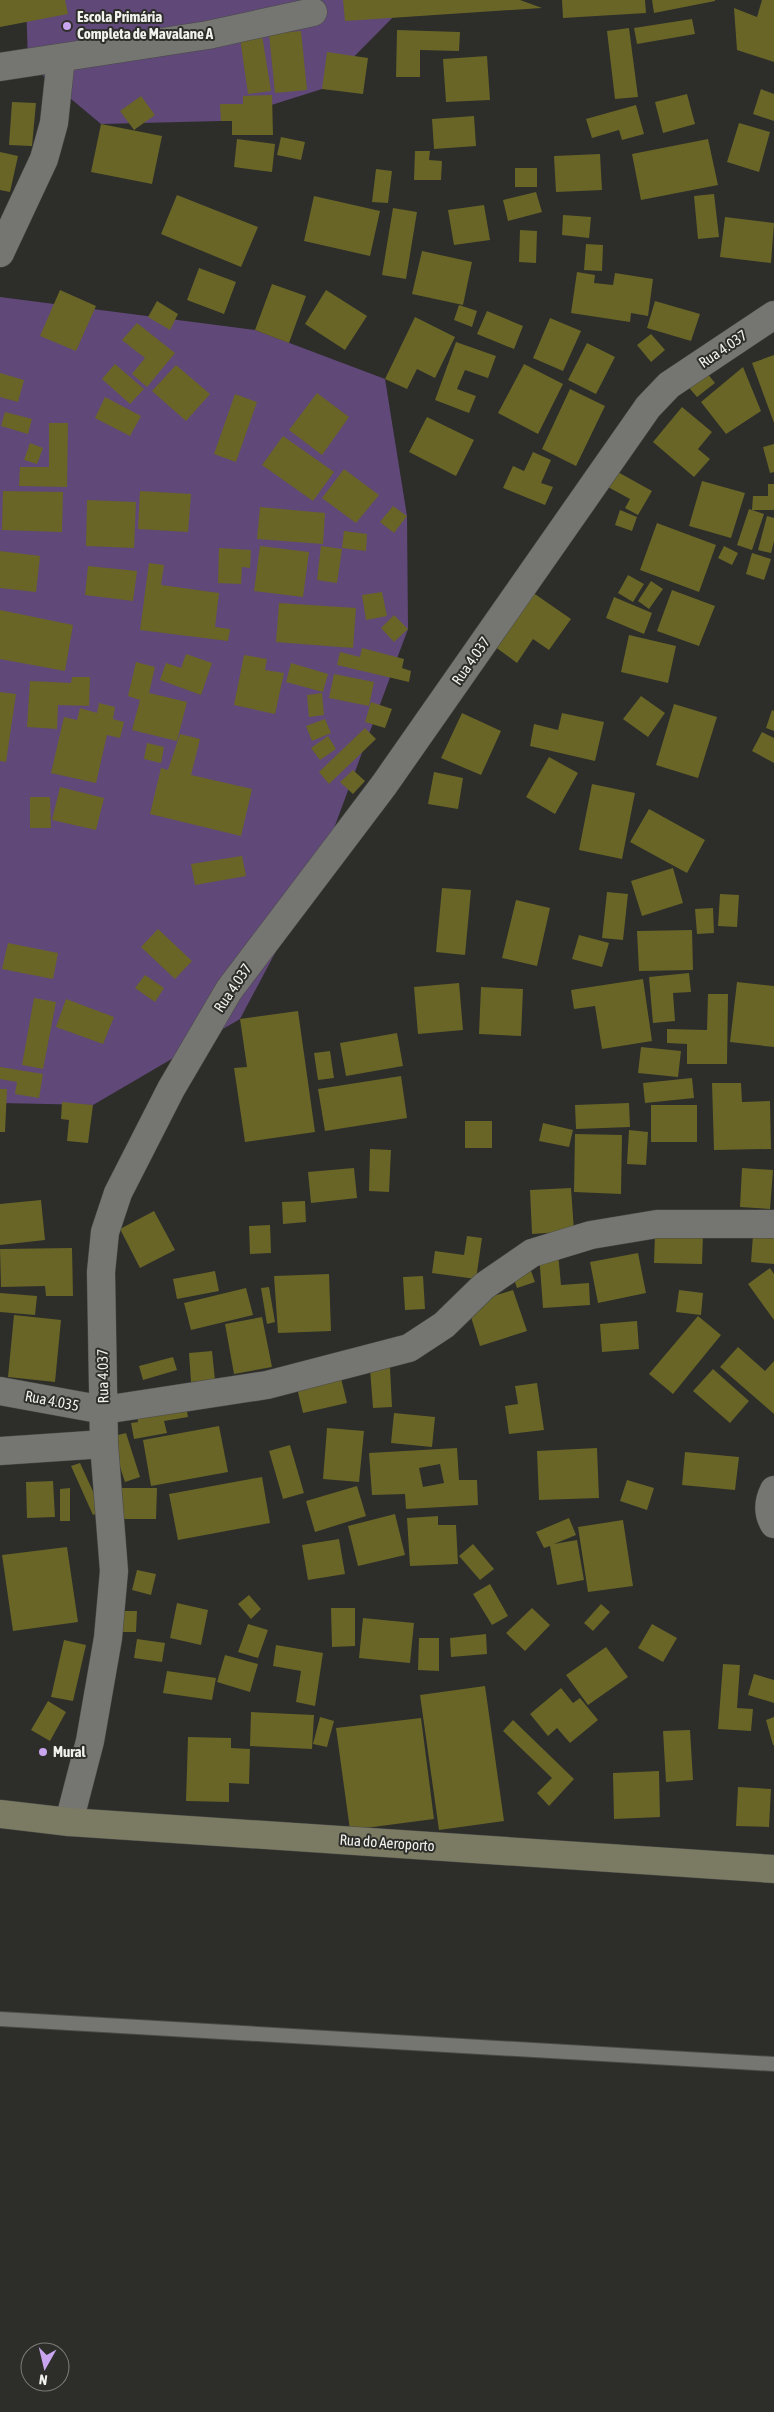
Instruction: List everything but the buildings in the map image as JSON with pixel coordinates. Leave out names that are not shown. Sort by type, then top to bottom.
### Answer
[{"type":"main road","name":"Rua do Aeroporto","points":[[0,1814],[69,1822],[774,1869]]},
{"type":"street","points":[[0,67],[208,35],[313,12]]},
{"type":"street","points":[[0,253],[44,159],[54,123],[61,58]]},
{"type":"street","name":"Rua 4.037","points":[[69,1822],[90,1741],[108,1638],[114,1571],[104,1444],[101,1272],[105,1232],[118,1193],[166,1098],[229,990],[384,785],[648,407],[669,385],[774,315]]},
{"type":"street","name":"Rua 4.035","points":[[0,1391],[104,1410],[268,1385],[408,1348],[444,1325],[484,1286],[532,1253],[591,1235],[657,1224],[774,1224]]},
{"type":"street","points":[[0,1451],[104,1444]]},
{"type":"street","points":[[774,1490],[768,1504],[770,1518],[774,1524]]},
{"type":"lane","points":[[0,2019],[774,2064]]},
{"type":"shaded area","points":[[26,0],[410,0],[322,89],[221,121],[101,124],[28,63]]},
{"type":"shaded area","points":[[0,297],[255,330],[385,379],[407,516],[408,629],[317,874],[240,1019],[93,1105],[0,1103]]},
{"type":"place","name":"Escola Primária Completa de Mavalane A","points":[[67,26]]},
{"type":"place","name":"Mural","points":[[43,1752]]}]
